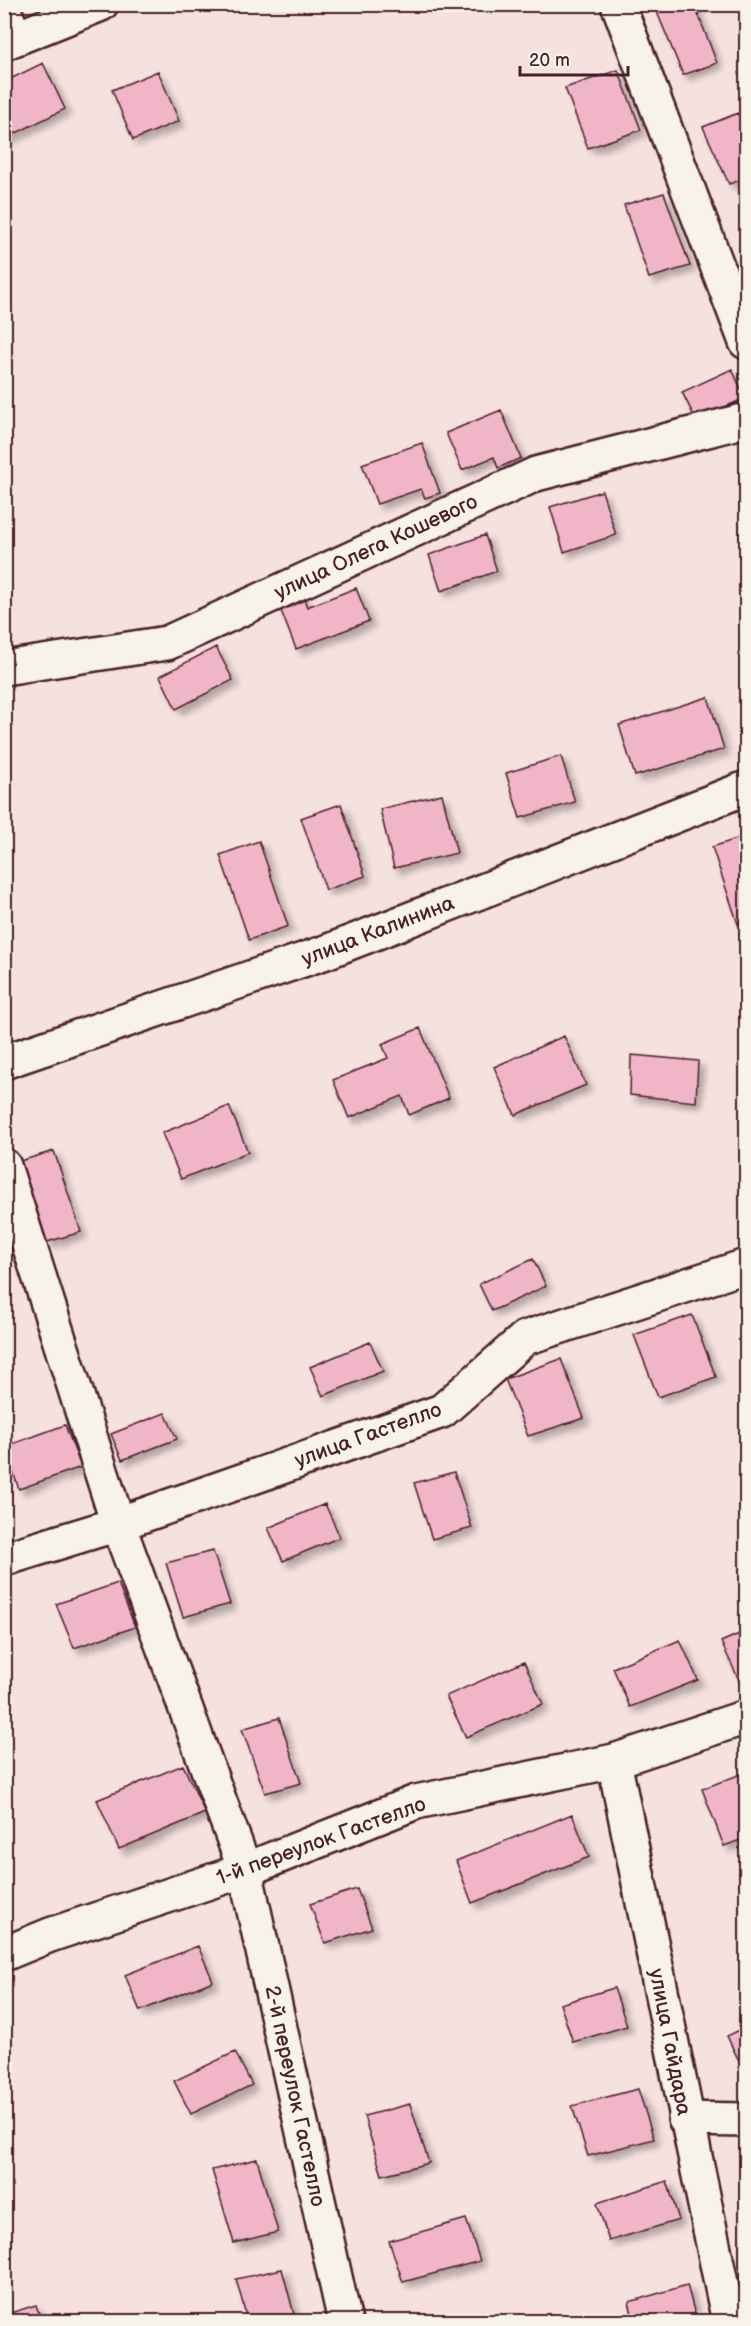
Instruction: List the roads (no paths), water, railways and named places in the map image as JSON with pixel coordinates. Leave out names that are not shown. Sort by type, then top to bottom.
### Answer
[{"type":"street","points":[[8,30],[101,4]]},
{"type":"street","points":[[618,4],[747,342]]},
{"type":"street","name":"улица Олега Кошевого","points":[[4,668],[167,643],[536,474],[747,420]]},
{"type":"street","name":"улица Калинина","points":[[4,1062],[326,952],[747,788]]},
{"type":"street","name":"2-й переулок Гастелло","points":[[4,1166],[118,1524],[245,1870],[345,2322]]},
{"type":"street","name":"улица Гастелло","points":[[4,1559],[118,1524],[442,1411],[525,1338],[747,1266]]},
{"type":"street","name":"1-й переулок Гастелло","points":[[4,1954],[50,1935],[245,1870],[417,1802],[614,1761],[747,1717]]},
{"type":"street","name":"улица Гайдара","points":[[614,1761],[729,2322]]},
{"type":"street","points":[[686,2119],[747,2120]]}]
